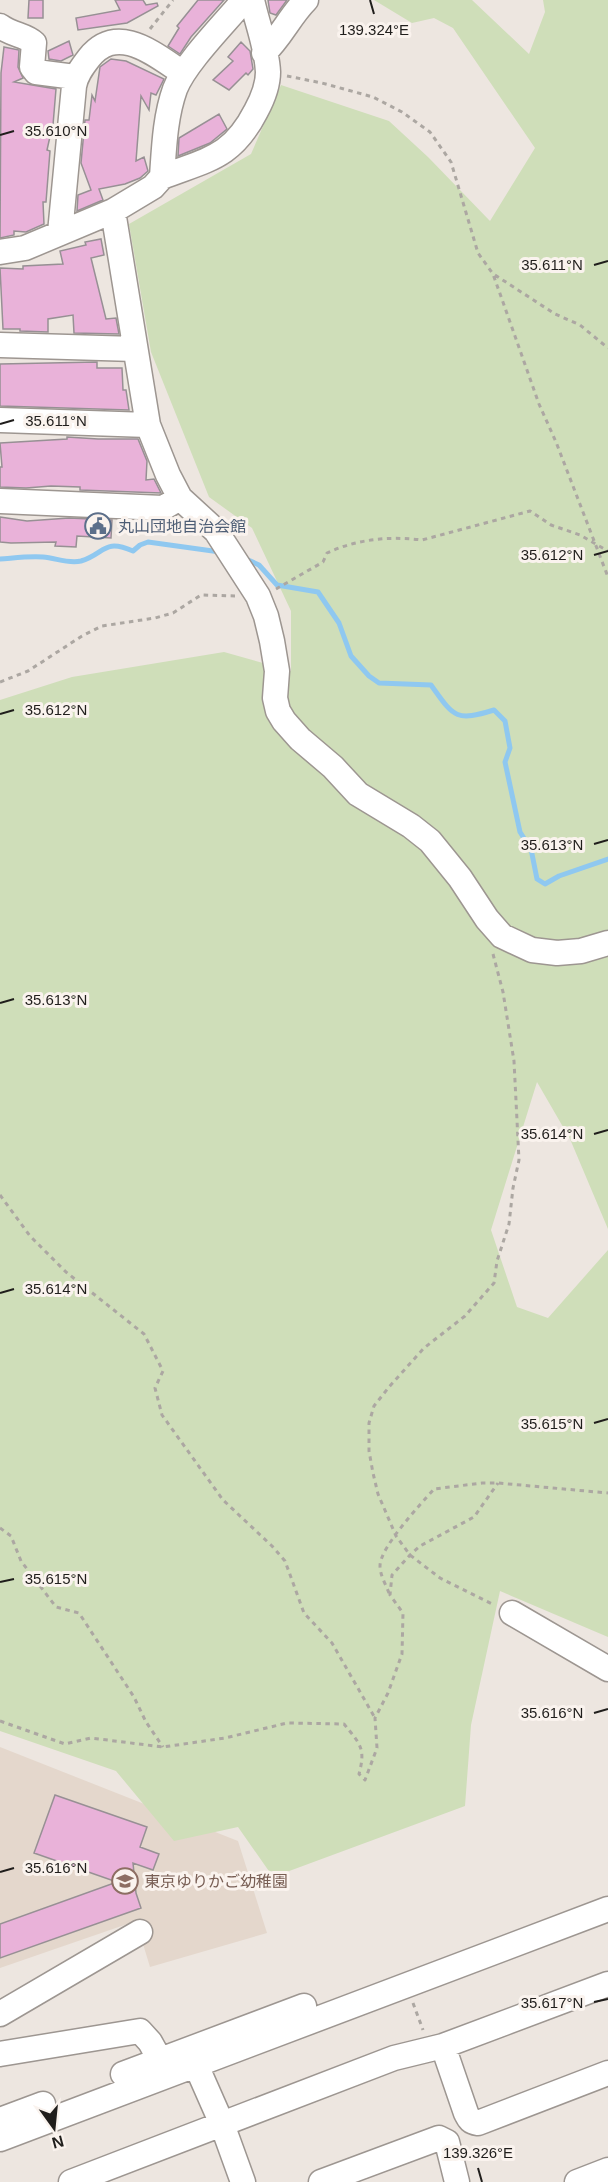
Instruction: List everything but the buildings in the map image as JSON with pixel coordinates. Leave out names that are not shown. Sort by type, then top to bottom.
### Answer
[{"type":"street","points":[[162,177],[164,139],[175,89],[183,74],[244,0]]},
{"type":"street","points":[[252,0],[266,63]]},
{"type":"street","points":[[0,252],[25,248],[113,211],[153,187],[162,177],[220,155],[235,144],[246,130],[260,104],[266,63],[280,35],[306,0]]},
{"type":"street","points":[[0,26],[11,34],[32,40],[34,43],[32,67],[36,72],[75,77]]},
{"type":"street","points":[[60,233],[75,77],[91,55],[104,46],[118,42],[137,44],[183,74]]},
{"type":"street","points":[[113,211],[148,425],[180,498],[217,534],[258,596],[272,641],[277,671],[275,698],[278,711],[284,721],[358,794],[430,841],[502,936],[532,950],[556,953],[581,951],[608,943]]},
{"type":"street","points":[[0,345],[135,349]]},
{"type":"street","points":[[0,420],[148,425]]},
{"type":"street","points":[[0,501],[163,508],[180,498]]},
{"type":"street","points":[[512,1614],[608,1669]]},
{"type":"street","points":[[0,2120],[608,1892]]},
{"type":"street","points":[[0,2139],[608,1909]]},
{"type":"street","points":[[0,2014],[140,1932]]},
{"type":"street","points":[[70,2182],[394,2058],[437,2047],[608,1983]]},
{"type":"street","points":[[0,2054],[140,2031],[150,2042],[160,2061]]},
{"type":"street","points":[[437,2047],[466,2113],[473,2122],[478,2123],[608,2073]]},
{"type":"street","points":[[196,2065],[222,2124],[243,2182]]},
{"type":"street","points":[[321,2182],[440,2138],[447,2142],[457,2182]]},
{"type":"street","points":[[577,2182],[608,2170]]},
{"type":"path","points":[[137,44],[173,0]]},
{"type":"path","points":[[266,63],[322,83],[373,97],[402,112],[430,132],[451,162],[478,253],[493,274],[539,404],[608,578]]},
{"type":"path","points":[[493,274],[555,314],[580,325],[608,348]]},
{"type":"path","points":[[0,682],[28,671],[82,636],[102,626],[173,613],[201,596],[258,596],[286,585],[323,562],[327,553],[343,545],[364,540],[406,538],[422,540],[530,511],[551,525],[594,542],[608,551]]},
{"type":"path","points":[[487,919],[485,927],[507,1011],[518,1113],[519,1161],[509,1224],[497,1261],[494,1283],[465,1316],[424,1348],[374,1406],[369,1422],[369,1451],[378,1494],[396,1536],[410,1555],[440,1578],[512,1614]]},
{"type":"path","points":[[0,1195],[30,1236],[66,1272],[144,1334],[163,1371],[155,1388],[162,1415],[223,1500],[285,1561],[304,1613],[332,1643],[375,1718],[377,1748],[364,1780],[359,1774],[363,1758],[360,1743],[344,1724],[287,1723],[225,1738],[163,1747],[91,1738],[65,1744],[0,1721]]},
{"type":"path","points":[[390,1595],[392,1575],[410,1555],[420,1546],[474,1517],[498,1483]]},
{"type":"path","points":[[375,1718],[388,1693],[402,1654],[403,1613],[390,1595],[380,1568],[381,1559],[396,1536],[434,1489],[498,1483],[608,1493]]},
{"type":"path","points":[[0,1528],[10,1536],[21,1561],[56,1607],[79,1613],[134,1697],[146,1722],[163,1747]]},
{"type":"path","points":[[411,2000],[437,2047]]},
{"type":"shaded area","name":"東京ゆりかご幼稚園","points":[[0,1747],[238,1841],[267,1933],[150,1967],[136,1921],[0,1968]]},
{"type":"green space","points":[[374,0],[472,0],[529,54],[545,12],[543,0],[608,0],[608,1229],[570,1139],[537,1082],[491,1230],[517,1307],[548,1318],[608,1250],[608,1637],[500,1591],[471,1725],[465,1806],[273,1877],[238,1827],[174,1841],[116,1771],[0,1731],[0,700],[72,677],[224,652],[291,671],[291,611],[252,528],[209,497],[151,352],[129,224],[251,154],[281,85],[389,121],[428,157],[490,221],[535,148],[453,28],[434,18],[412,23]]},
{"type":"waterway","points":[[0,559],[37,557],[76,562],[89,558],[105,548],[116,546],[133,551],[148,542],[220,552]]},
{"type":"waterway","points":[[246,559],[259,565],[277,585],[318,592],[339,623],[351,656],[369,676],[379,683],[431,685],[445,704],[456,714],[471,716],[494,710],[505,721],[510,748],[505,762],[520,832],[531,849],[537,879],[545,884],[559,876],[608,859]]},
{"type":"place","name":"丸山団地自治会館","points":[[98,526]]},
{"type":"place","name":"東京ゆりかご幼稚園","points":[[125,1881]]}]
